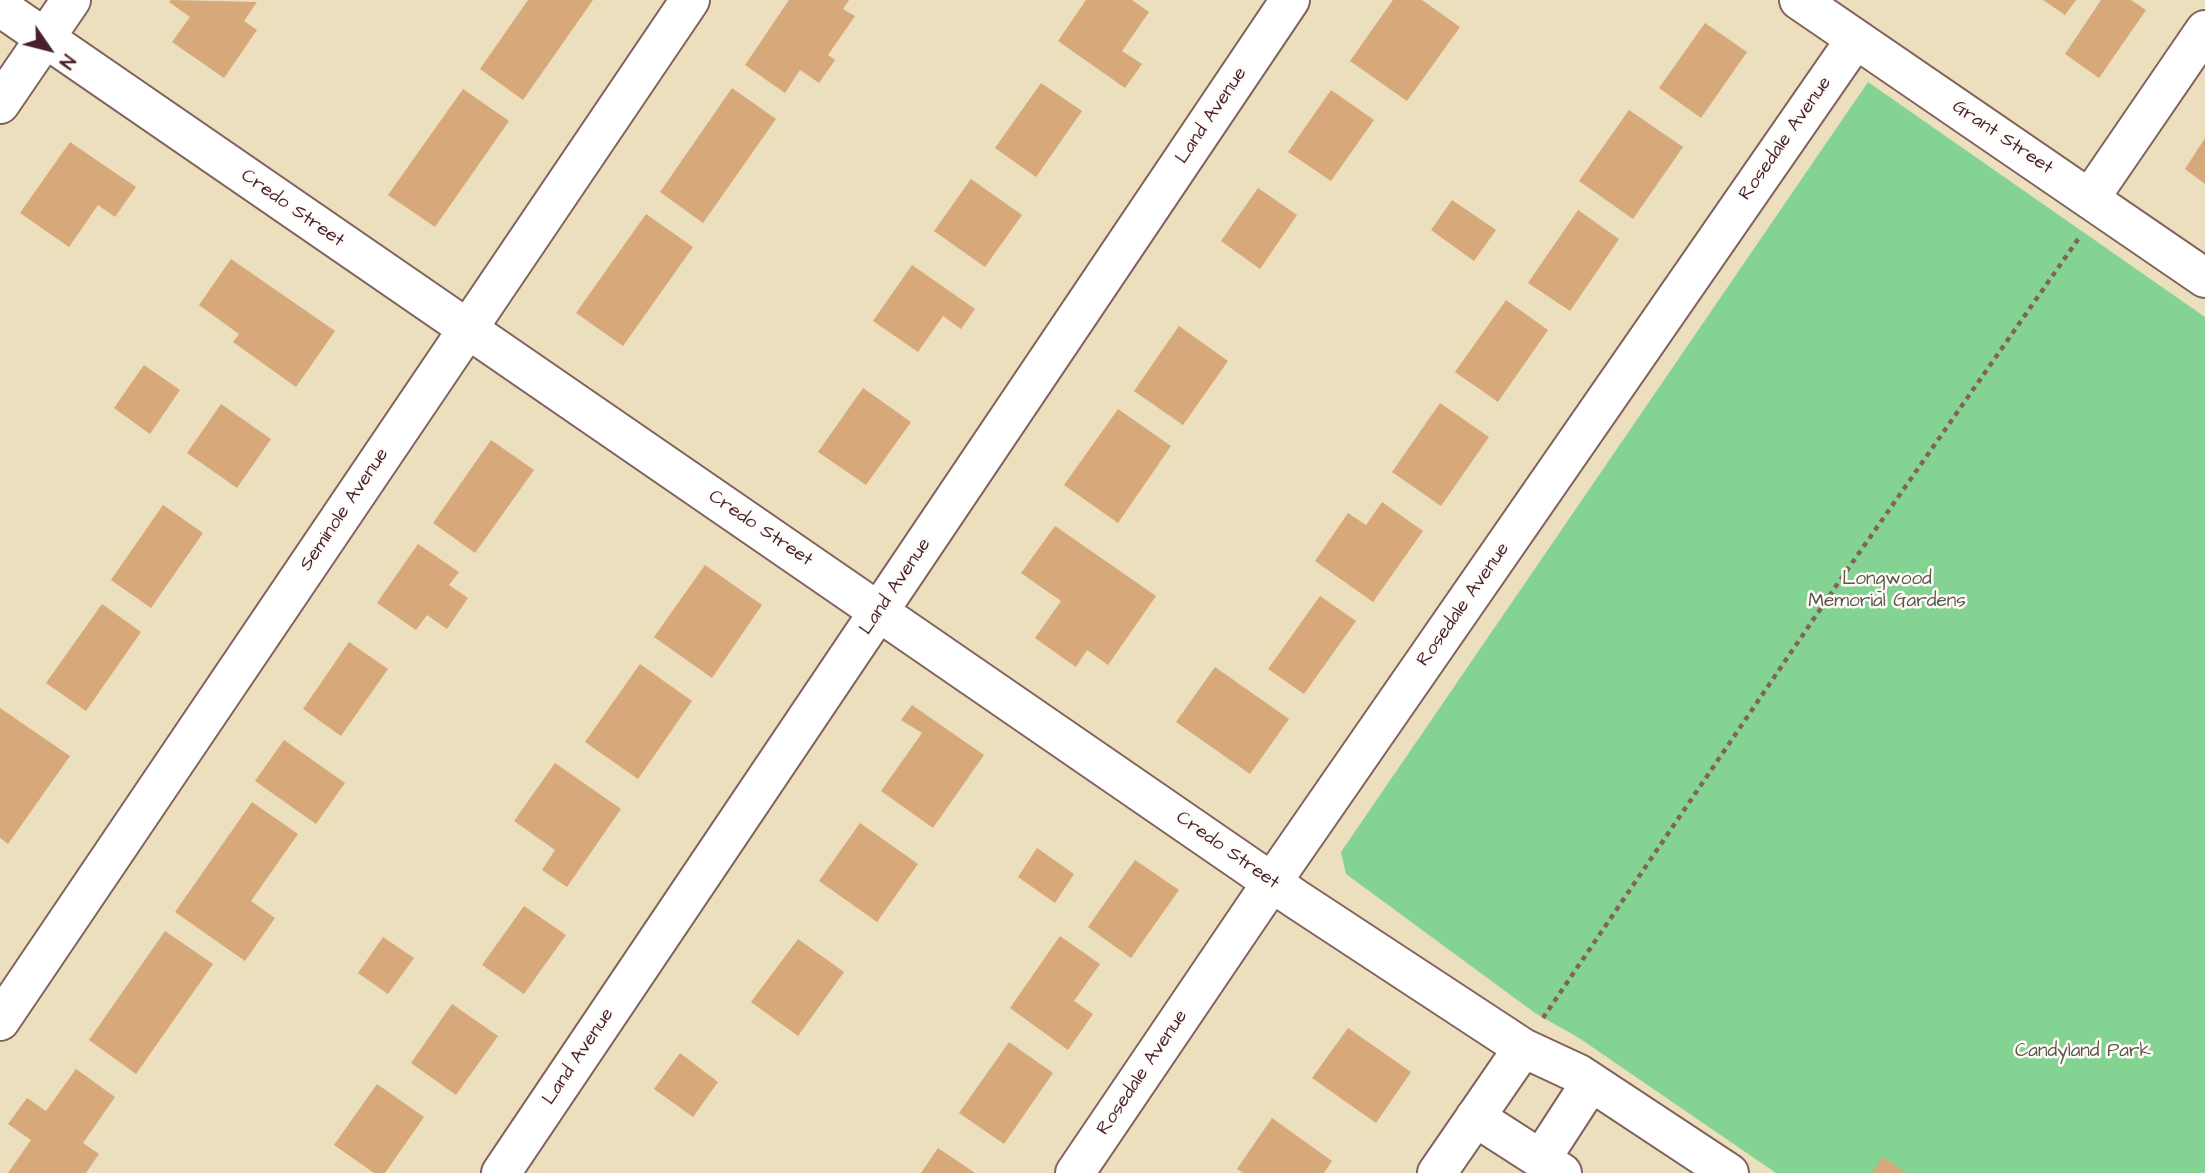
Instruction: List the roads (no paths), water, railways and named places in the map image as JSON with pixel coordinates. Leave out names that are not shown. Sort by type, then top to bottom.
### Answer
[{"type":"street","points":[[0,104],[71,0]]},
{"type":"street","name":"Seminole Avenue","points":[[0,1021],[690,0]]},
{"type":"street","name":"Land Avenue","points":[[501,1173],[1290,0]]},
{"type":"street","name":"Grant Street","points":[[1799,0],[2205,278]]},
{"type":"street","name":"Credo Street","points":[[0,7],[1272,881],[1523,1048],[1591,1082],[1729,1173]]},
{"type":"street","points":[[2090,198],[2205,30]]},
{"type":"street","name":"Rosedale Avenue","points":[[1075,1173],[1272,881],[1855,40]]},
{"type":"street","points":[[1437,1173],[1523,1048]]},
{"type":"street","points":[[1475,1117],[1552,1166],[1591,1082]]},
{"type":"park label","name":"Longwood Memorial Gardens","points":[[1887,591]]},
{"type":"park label","name":"Candyland Park","points":[[2083,1052]]}]
